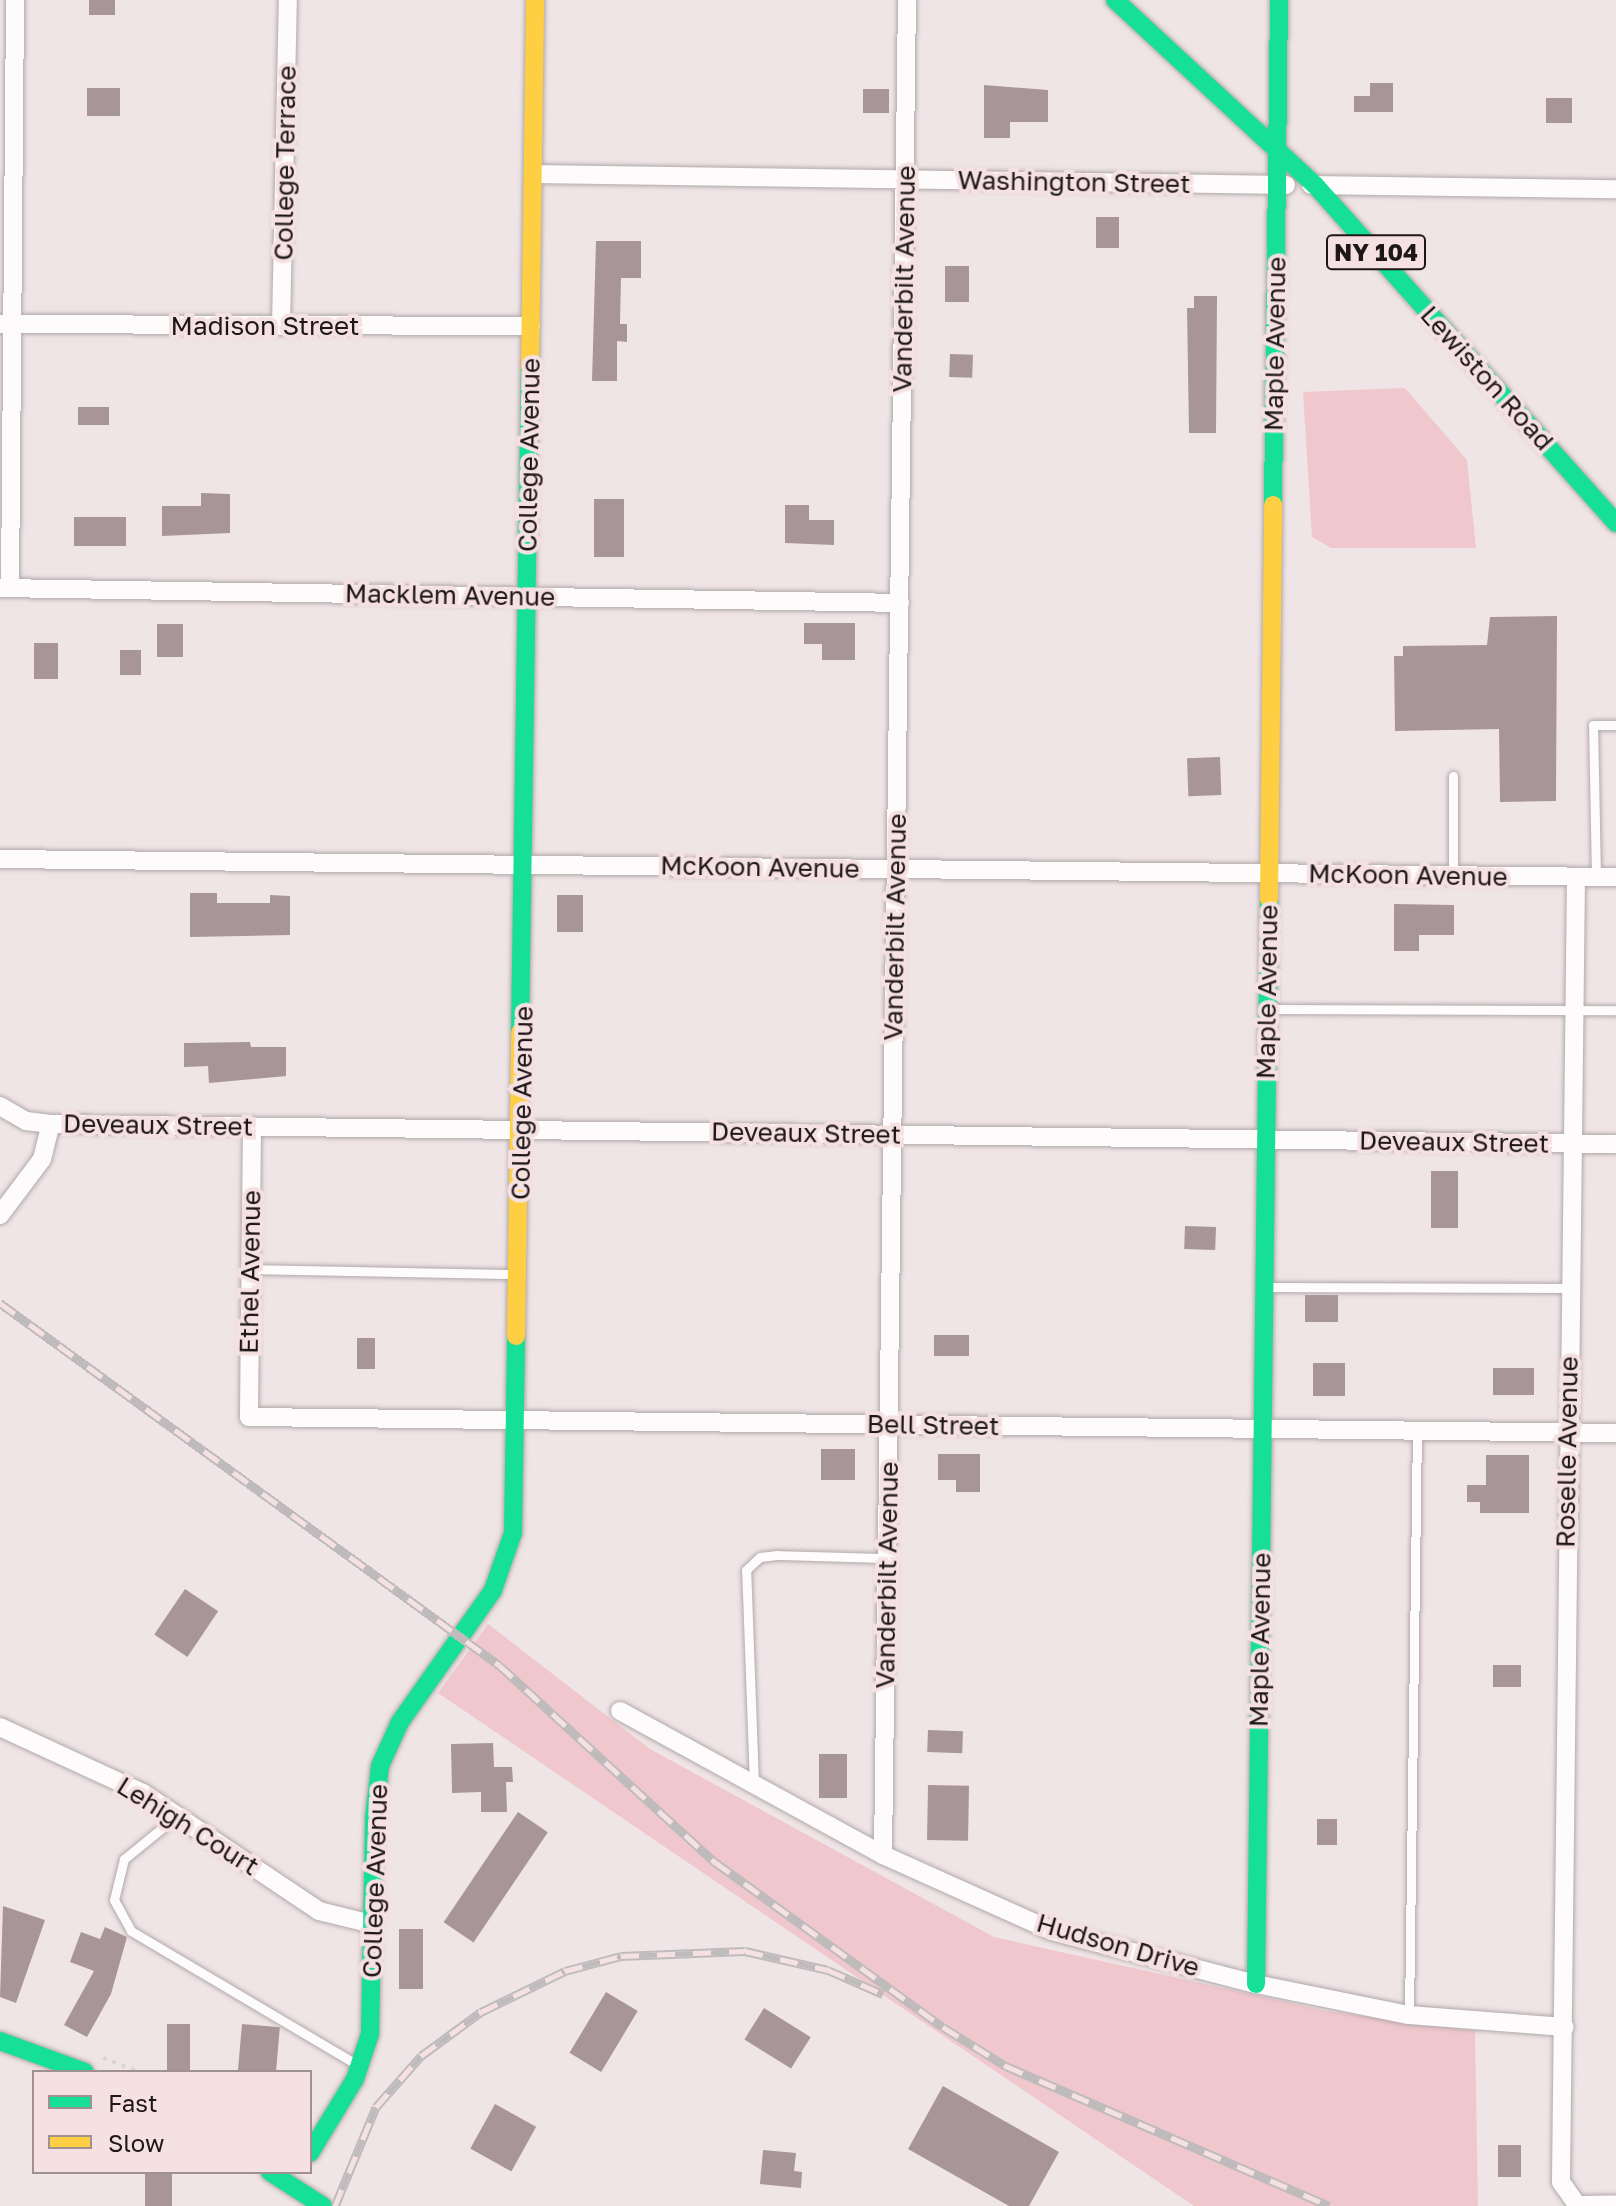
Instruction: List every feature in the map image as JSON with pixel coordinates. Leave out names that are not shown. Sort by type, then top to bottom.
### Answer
[{"type":"main road","name":"College Avenue","points":[[312,2150],[361,2066],[370,2034],[380,1766],[400,1722],[479,1612],[504,1567],[513,1533],[518,1420],[535,0]]},
{"type":"main road","name":"Lewiston Road","points":[[1115,0],[1315,185],[1616,523]]},
{"type":"main road","name":"Maple Avenue","points":[[1256,1984],[1279,0]]},
{"type":"main road","points":[[0,2041],[80,2070]]},
{"type":"main road","points":[[294,2178],[323,2206]]},
{"type":"street","points":[[5,588],[15,0]]},
{"type":"street","name":"College Terrace","points":[[281,326],[288,0]]},
{"type":"street","name":"Vanderbilt Avenue","points":[[883,1855],[907,0]]},
{"type":"street","name":"Washington Street","points":[[533,174],[1616,189]]},
{"type":"street","name":"Madison Street","points":[[8,325],[531,326]]},
{"type":"street","name":"Macklem Avenue","points":[[5,588],[900,603]]},
{"type":"street","name":"McKoon Avenue","points":[[0,859],[1616,877]]},
{"type":"street","name":"Roselle Avenue","points":[[1576,877],[1566,1433],[1565,2027],[1561,2182],[1577,2205],[1616,2204]]},
{"type":"street","name":"Deveaux Street","points":[[0,1106],[26,1121],[51,1124],[1616,1144]]},
{"type":"street","points":[[0,1215],[46,1152],[51,1124]]},
{"type":"street","name":"Ethel Avenue","points":[[249,1417],[252,1126]]},
{"type":"street","name":"Bell Street","points":[[249,1417],[1616,1433]]},
{"type":"street","name":"Hudson Drive","points":[[620,1711],[883,1855],[1052,1931],[1256,1984],[1409,2015],[1565,2027]]},
{"type":"street","name":"Lehigh Court","points":[[0,1727],[132,1787],[312,1907],[344,1921],[372,1924]]},
{"type":"lane","points":[[1596,877],[1593,725],[1616,725]]},
{"type":"lane","points":[[1453,776],[1453,875]]},
{"type":"lane","points":[[1267,1009],[1616,1010]]},
{"type":"lane","points":[[250,1269],[519,1274]]},
{"type":"lane","points":[[1264,1287],[1570,1288]]},
{"type":"lane","points":[[1409,2015],[1417,1431]]},
{"type":"lane","points":[[754,1784],[746,1570],[760,1557],[777,1555],[887,1558]]},
{"type":"lane","points":[[178,1815],[124,1859],[114,1900],[131,1931],[361,2066]]},
{"type":"shaded area","points":[[1405,388],[1467,460],[1476,548],[1331,548],[1312,537],[1303,392]]},
{"type":"shaded area","points":[[488,1624],[650,1749],[994,1937],[1326,2011],[1475,2031],[1478,2206],[1194,2206],[438,1693]]},
{"type":"building","points":[[89,0],[115,0],[115,15],[89,15]]},
{"type":"building","points":[[1370,83],[1393,83],[1393,112],[1354,112],[1354,96],[1370,96]]},
{"type":"building","points":[[984,85],[1048,90],[1048,122],[1010,122],[1010,138],[984,138]]},
{"type":"building","points":[[87,88],[120,88],[120,116],[87,116]]},
{"type":"building","points":[[863,89],[889,89],[889,113],[863,113]]},
{"type":"building","points":[[1546,98],[1572,98],[1572,123],[1546,123]]},
{"type":"building","points":[[1096,217],[1119,217],[1119,248],[1096,248]]},
{"type":"building","points":[[596,241],[641,241],[641,278],[621,278],[620,324],[627,324],[627,342],[617,341],[617,381],[592,381]]},
{"type":"building","points":[[945,266],[969,266],[969,302],[945,302]]},
{"type":"building","points":[[1194,296],[1217,296],[1216,433],[1189,433],[1187,308],[1194,308]]},
{"type":"building","points":[[950,354],[973,355],[972,378],[949,377]]},
{"type":"building","points":[[78,407],[109,407],[109,425],[78,425]]},
{"type":"building","points":[[201,493],[230,494],[230,533],[162,536],[162,506],[201,506]]},
{"type":"building","points":[[594,499],[624,499],[624,557],[594,557]]},
{"type":"building","points":[[785,505],[809,505],[809,520],[834,520],[834,545],[785,543]]},
{"type":"building","points":[[74,517],[126,517],[126,546],[74,546]]},
{"type":"building","points":[[1557,616],[1556,801],[1500,802],[1499,729],[1395,731],[1394,656],[1403,656],[1403,646],[1487,645],[1490,617]]},
{"type":"building","points":[[804,623],[855,623],[855,660],[822,660],[822,644],[804,644]]},
{"type":"building","points":[[157,624],[183,624],[183,657],[157,657]]},
{"type":"building","points":[[34,643],[58,643],[58,679],[34,679]]},
{"type":"building","points":[[120,650],[141,650],[141,675],[120,675]]},
{"type":"building","points":[[1220,757],[1221,795],[1188,796],[1187,758]]},
{"type":"building","points":[[190,893],[217,893],[217,903],[270,903],[270,895],[290,896],[290,935],[190,937]]},
{"type":"building","points":[[557,895],[583,895],[583,932],[557,932]]},
{"type":"building","points":[[1394,904],[1454,905],[1454,935],[1419,935],[1419,951],[1394,951]]},
{"type":"building","points":[[250,1042],[251,1047],[286,1047],[286,1076],[209,1083],[208,1066],[184,1067],[184,1043]]},
{"type":"building","points":[[1431,1171],[1458,1171],[1458,1228],[1431,1228]]},
{"type":"building","points":[[1185,1226],[1216,1227],[1215,1250],[1184,1249]]},
{"type":"building","points":[[1305,1295],[1338,1295],[1338,1322],[1305,1322]]},
{"type":"building","points":[[934,1335],[969,1335],[969,1356],[934,1356]]},
{"type":"building","points":[[357,1338],[375,1338],[375,1369],[357,1369]]},
{"type":"building","points":[[1313,1363],[1345,1363],[1345,1396],[1313,1396]]},
{"type":"building","points":[[1493,1368],[1534,1368],[1534,1395],[1493,1395]]},
{"type":"building","points":[[821,1449],[855,1449],[855,1480],[821,1480]]},
{"type":"building","points":[[938,1454],[980,1454],[980,1492],[956,1492],[956,1480],[938,1480]]},
{"type":"building","points":[[1486,1455],[1529,1455],[1529,1513],[1480,1513],[1480,1502],[1467,1502],[1467,1485],[1486,1485]]},
{"type":"building","points":[[185,1589],[218,1611],[187,1657],[154,1635]]},
{"type":"building","points":[[1493,1665],[1521,1665],[1521,1687],[1493,1687]]},
{"type":"building","points":[[928,1730],[963,1731],[962,1753],[927,1752]]},
{"type":"building","points":[[493,1743],[494,1767],[512,1767],[513,1782],[506,1782],[507,1812],[481,1812],[481,1792],[452,1793],[451,1744]]},
{"type":"building","points":[[819,1754],[847,1754],[847,1798],[819,1798]]},
{"type":"building","points":[[928,1785],[969,1786],[968,1841],[927,1840]]},
{"type":"building","points":[[518,1812],[548,1832],[473,1942],[444,1922]]},
{"type":"building","points":[[1317,1819],[1337,1819],[1337,1845],[1317,1845]]},
{"type":"building","points":[[3,1906],[45,1920],[16,2003],[0,1997]]},
{"type":"building","points":[[105,1927],[127,1937],[111,1994],[87,2037],[64,2025],[94,1971],[70,1962],[81,1932],[100,1939]]},
{"type":"building","points":[[399,1929],[423,1929],[423,1989],[399,1989]]},
{"type":"building","points":[[606,1992],[638,2011],[601,2072],[569,2053]]},
{"type":"building","points":[[764,2008],[811,2037],[791,2069],[744,2039]]},
{"type":"building","points":[[167,2024],[190,2024],[190,2070],[167,2070]]},
{"type":"building","points":[[242,2024],[280,2027],[276,2070],[238,2070]]},
{"type":"building","points":[[943,2086],[1059,2152],[1029,2206],[1009,2206],[908,2149]]},
{"type":"building","points":[[495,2104],[536,2127],[511,2171],[470,2149]]},
{"type":"building","points":[[1498,2145],[1521,2145],[1521,2177],[1498,2177]]},
{"type":"building","points":[[763,2150],[796,2153],[794,2171],[802,2172],[801,2188],[760,2184]]},
{"type":"building","points":[[145,2174],[172,2174],[172,2206],[145,2206]]},
{"type":"railway","points":[[0,1303],[499,1665],[715,1862],[943,2027],[1006,2066],[1329,2206]]},
{"type":"railway","points":[[335,2206],[376,2107],[421,2056],[481,2012],[565,1971],[621,1956],[745,1951],[828,1970],[883,1994]]},
{"type":"traffic: fast","points":[[1115,0],[1315,185],[1616,523]]},
{"type":"traffic: fast","points":[[1273,505],[1279,0]]},
{"type":"traffic: fast","points":[[520,1032],[530,367]]},
{"type":"traffic: fast","points":[[1256,1984],[1269,899]]},
{"type":"traffic: fast","points":[[312,2150],[355,2079],[370,2034],[374,1818],[380,1766],[400,1722],[493,1590],[513,1533],[516,1336]]},
{"type":"traffic: fast","points":[[0,2041],[80,2070]]},
{"type":"traffic: fast","points":[[273,2174],[323,2206]]},
{"type":"traffic: slow","points":[[530,367],[535,0]]},
{"type":"traffic: slow","points":[[1269,899],[1273,505]]},
{"type":"traffic: slow","points":[[516,1336],[520,1032]]}]
